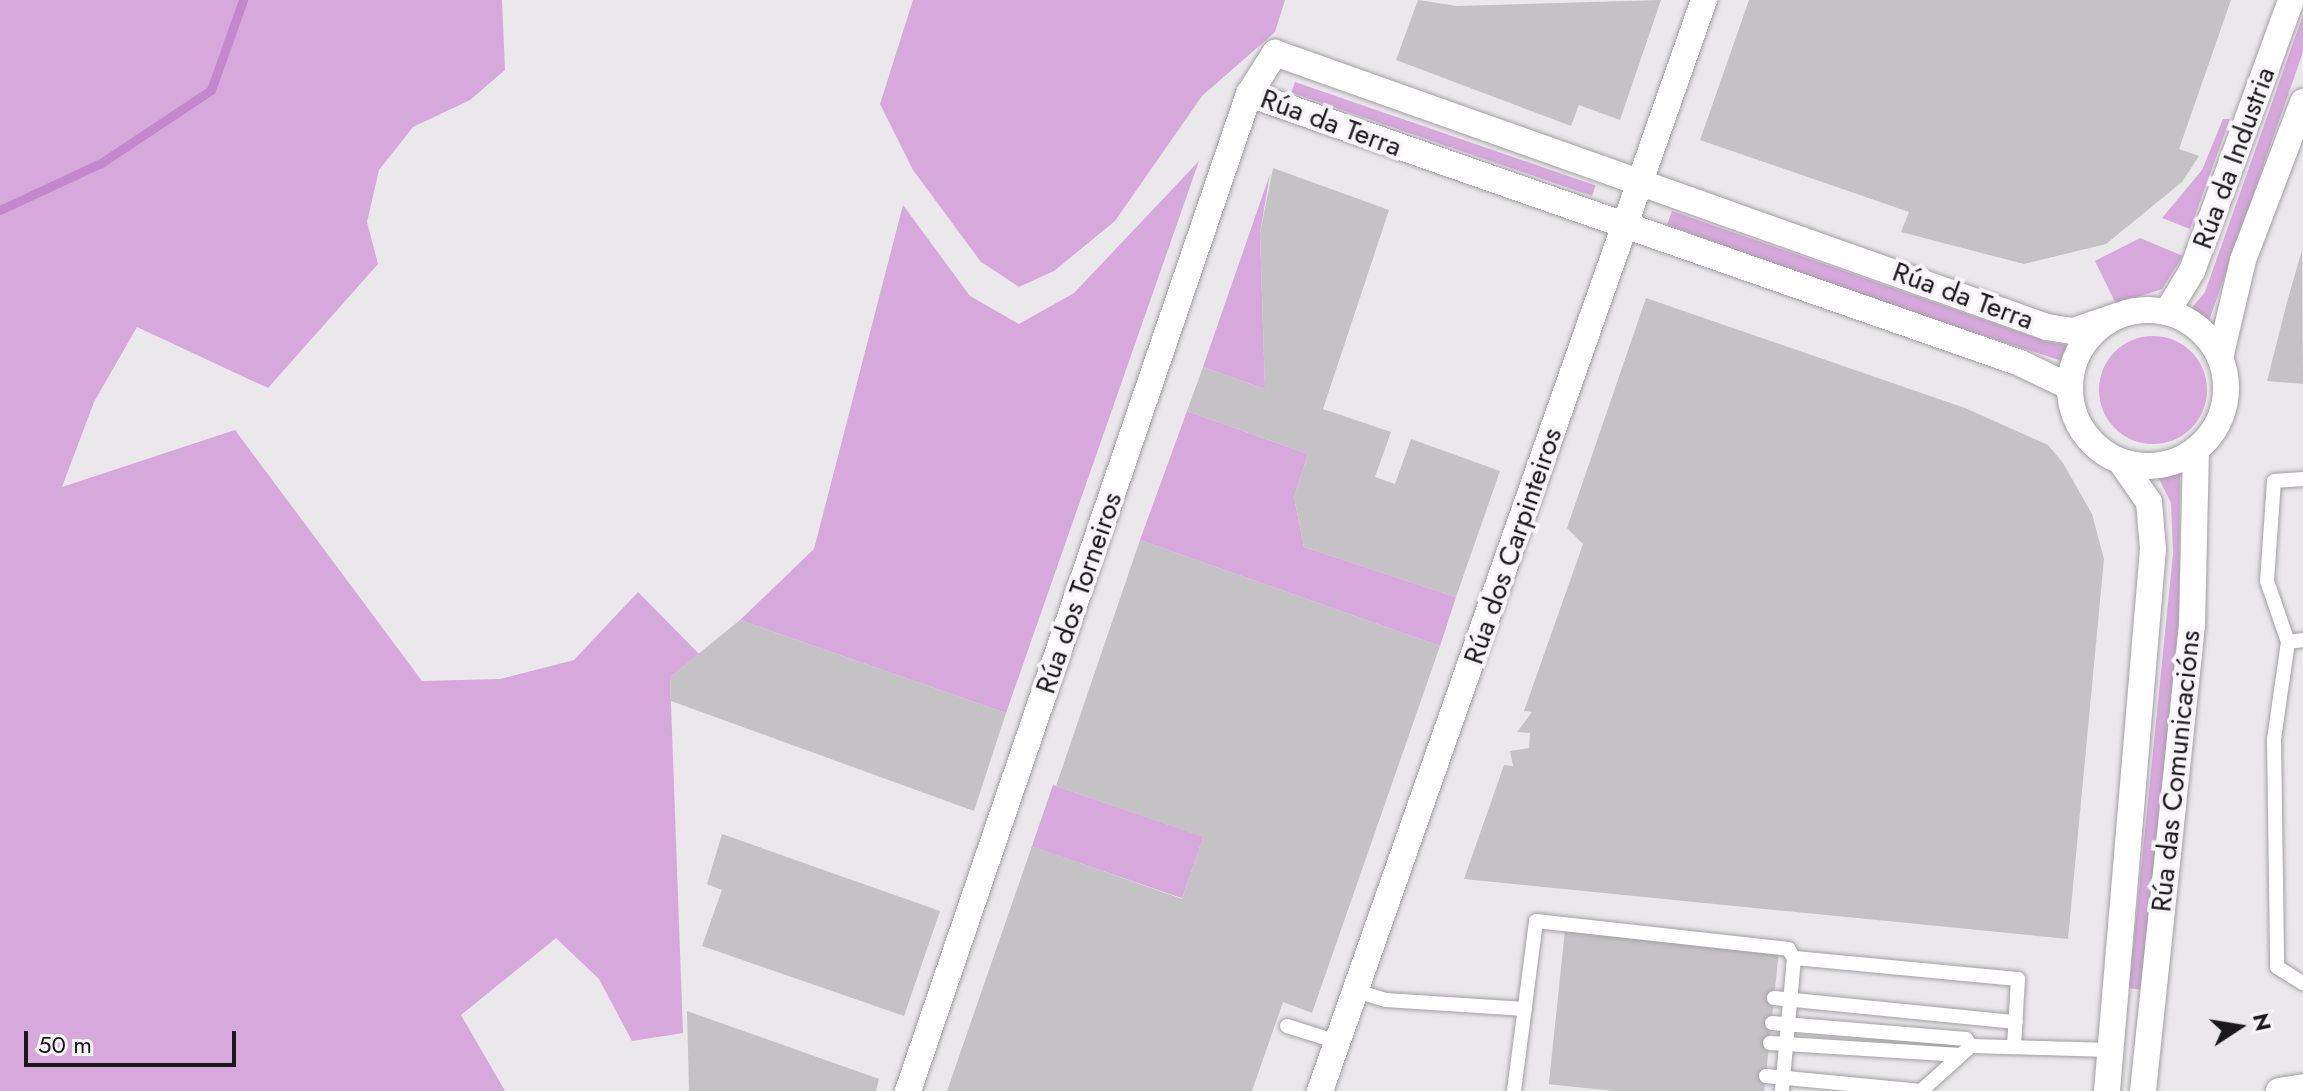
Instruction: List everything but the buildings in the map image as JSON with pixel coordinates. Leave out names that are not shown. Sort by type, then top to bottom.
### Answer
[{"type":"street","name":"Rúa dos Carpinteiros","points":[[1320,1091],[1641,187],[1704,0]]},
{"type":"street","name":"Rúa da Industria","points":[[2167,312],[2192,271],[2291,0]]},
{"type":"street","name":"Rúa da Terra","points":[[2070,387],[2020,363],[1625,230],[1249,94],[1275,53],[1641,187],[2047,327],[2073,331],[2117,316]]},
{"type":"street","name":"Rúa dos Torneiros","points":[[908,1091],[1249,94]]},
{"type":"street","name":"Rúa da Industria","points":[[2220,358],[2243,260],[2302,108]]},
{"type":"street","points":[[2070,387],[2083,344],[2117,316],[2167,312],[2208,337],[2220,358],[2224,408],[2196,450],[2147,467],[2121,462]]},
{"type":"street","name":"Rúa das Comunicacións","points":[[2070,387],[2076,418],[2094,445],[2121,462],[2149,502],[2153,549],[2107,1091]]},
{"type":"street","name":"Rúa das Comunicacións","points":[[2143,1091],[2192,626],[2196,450]]},
{"type":"street","points":[[2279,1091],[2303,1087]]},
{"type":"lane","points":[[2303,479],[2274,481],[2267,581],[2296,641],[2274,739],[2277,967],[2303,983]]},
{"type":"lane","points":[[1514,1091],[1536,921],[1775,946],[1794,958],[2018,979],[2014,1046]]},
{"type":"lane","points":[[1783,1085],[1794,958]]},
{"type":"lane","points":[[1356,991],[1386,1000],[1525,1009]]},
{"type":"lane","points":[[1774,998],[2016,1022]]},
{"type":"lane","points":[[1766,1076],[1783,1085],[1921,1091],[1966,1050],[1966,1039],[1772,1023]]},
{"type":"lane","points":[[1287,1026],[1338,1042]]},
{"type":"lane","points":[[1770,1043],[1966,1050],[2014,1046],[2111,1050]]},
{"type":"shaded area","points":[[0,0],[502,0],[505,70],[470,100],[413,127],[379,170],[367,222],[378,264],[268,388],[137,327],[94,402],[62,487],[235,430],[422,681],[500,679],[574,660],[638,592],[699,654],[670,677],[683,1033],[632,1041],[599,979],[556,938],[461,1015],[505,1091],[0,1091]]},
{"type":"shaded area","points":[[913,0],[1285,0],[1275,32],[1202,96],[1115,221],[1054,271],[1019,287],[981,262],[913,170],[880,104]]},
{"type":"shaded area","points":[[2303,15],[2303,52],[2209,321],[2191,309],[2205,292]]},
{"type":"shaded area","points":[[1295,82],[1596,186],[1592,196],[1291,92]]},
{"type":"shaded area","points":[[2223,119],[2230,119],[2190,229],[2162,218],[2202,170]]},
{"type":"shaded area","points":[[1199,161],[1006,713],[740,620],[814,549],[903,205],[970,296],[1019,324],[1074,293]]},
{"type":"shaded area","points":[[1270,174],[1260,233],[1265,389],[1203,367]]},
{"type":"shaded area","points":[[1672,211],[2045,341],[2072,346],[2065,362],[1899,308],[1667,225]]},
{"type":"shaded area","points":[[2140,238],[2183,256],[2162,289],[2116,304],[2095,261]]},
{"type":"shaded area","points":[[2153,336],[2174,340],[2191,352],[2203,369],[2207,390],[2203,411],[2191,428],[2174,440],[2153,444],[2132,440],[2115,428],[2103,411],[2099,390],[2103,369],[2115,352],[2132,340]]},
{"type":"shaded area","points":[[1187,411],[1308,454],[1294,497],[1304,547],[1456,597],[1440,646],[1140,540]]},
{"type":"shaded area","points":[[2180,474],[2179,617],[2142,990],[2129,988],[2173,554],[2171,503],[2158,477]]},
{"type":"shaded area","points":[[1053,785],[1203,837],[1182,898],[1032,846]]},
{"type":"waterway","points":[[0,210],[101,163],[211,90],[243,0]]}]
